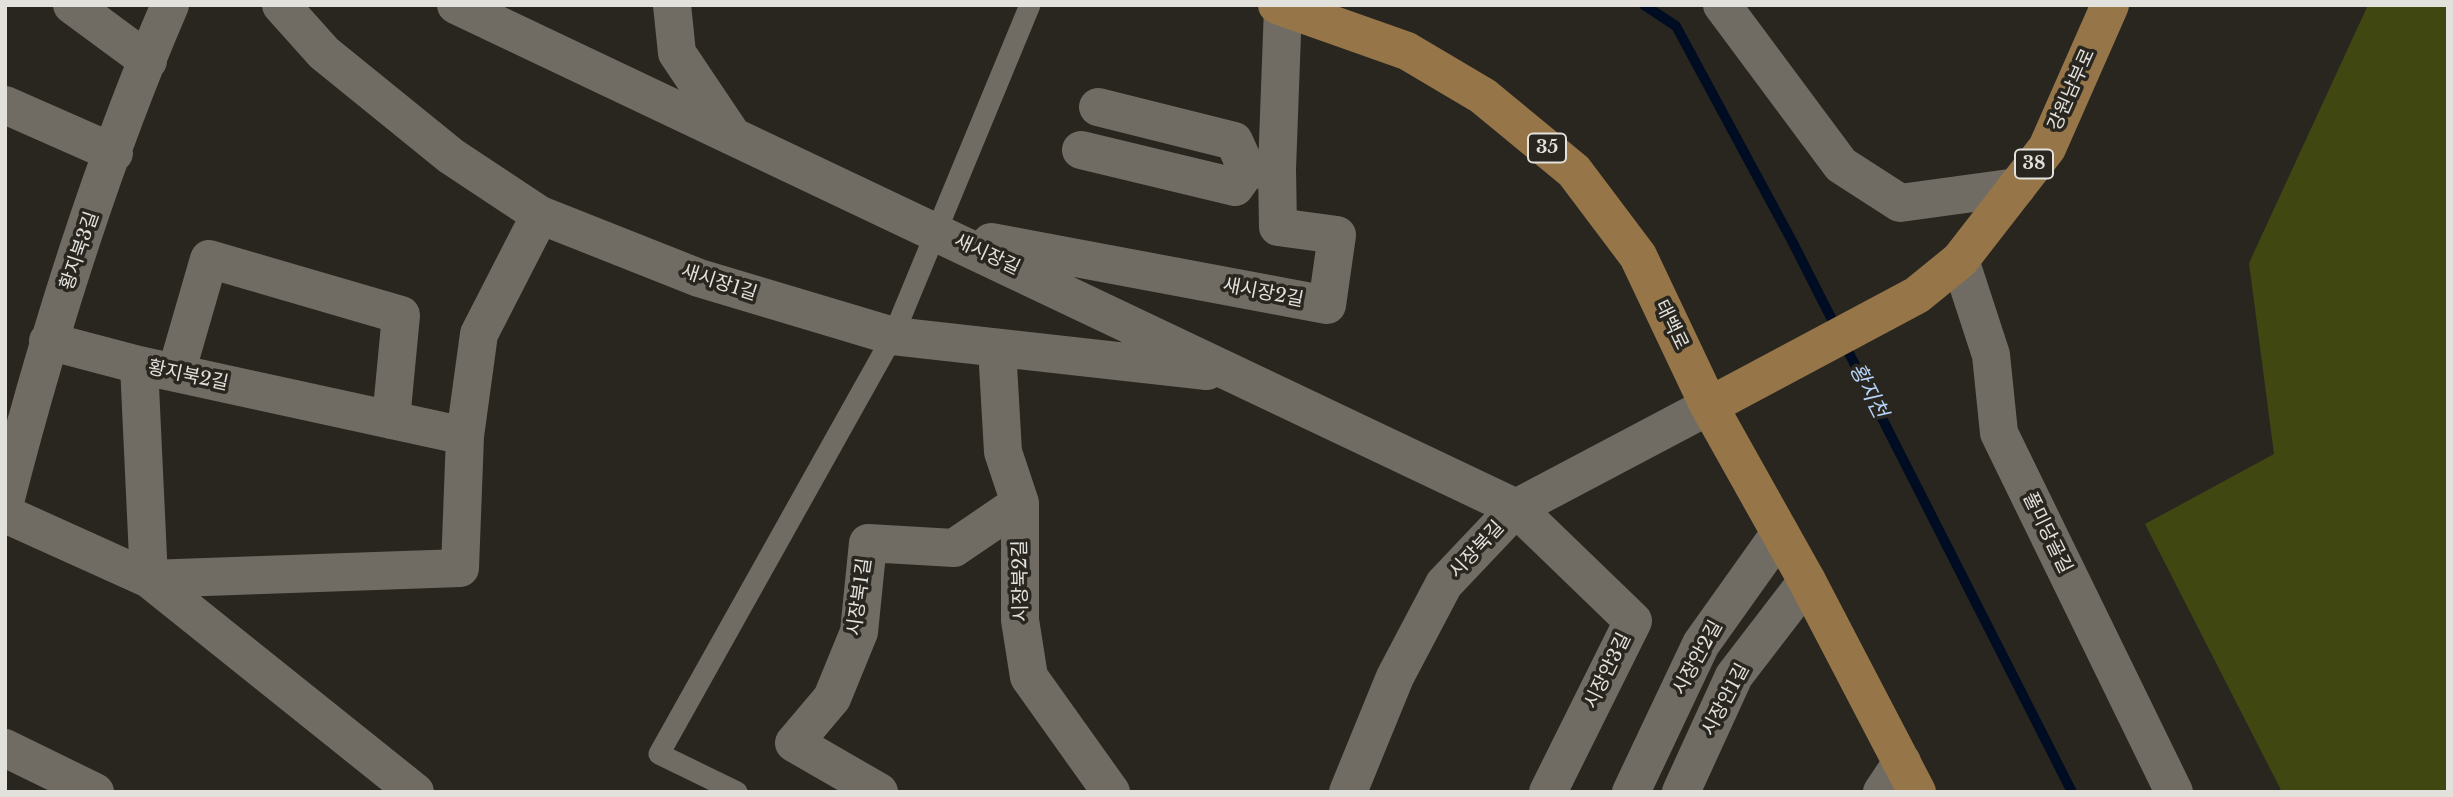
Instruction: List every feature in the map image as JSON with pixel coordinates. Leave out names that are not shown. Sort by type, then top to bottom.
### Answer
[{"type":"main road","name":"강원남부로","points":[[1709,405],[1917,296],[1961,260],[2047,148],[2110,5]]},
{"type":"main road","name":"태백로","points":[[1280,6],[1407,51],[1483,96],[1574,171],[1638,256],[1709,405],[1807,581],[1900,782]]},
{"type":"street","points":[[72,5],[148,61]]},
{"type":"street","name":"황지북3길","points":[[5,502],[48,341],[114,153],[170,5]]},
{"type":"street","name":"새시장1길","points":[[281,5],[324,53],[451,156],[540,215],[699,278],[893,336],[1235,374]]},
{"type":"street","points":[[673,5],[677,52],[732,135]]},
{"type":"street","points":[[1722,5],[1841,165],[1900,204],[2017,187]]},
{"type":"street","name":"새시장2길","points":[[938,232],[1327,305],[1337,234],[1278,227],[1262,169],[1280,6]]},
{"type":"street","name":"새시장길","points":[[471,9],[1516,508]]},
{"type":"street","points":[[5,105],[114,153]]},
{"type":"street","points":[[1081,150],[1235,187],[1262,169],[1234,141],[1098,107]]},
{"type":"street","points":[[149,579],[460,568],[465,436],[479,334],[540,215]]},
{"type":"street","points":[[176,373],[209,259],[401,315],[391,420]]},
{"type":"street","name":"풀미당골길","points":[[1961,260],[1991,355],[1999,433],[2174,792]]},
{"type":"street","points":[[48,341],[139,365]]},
{"type":"street","name":"시장북2길","points":[[997,348],[1003,452],[1020,503],[1020,620],[1029,677],[1111,792]]},
{"type":"street","name":"황지북2길","points":[[149,579],[139,365],[465,436]]},
{"type":"street","name":"시장북길","points":[[1348,792],[1395,677],[1444,584],[1516,508],[1709,405]]},
{"type":"street","name":"시장북1길","points":[[879,792],[793,743],[832,698],[859,632],[868,543],[954,548],[1020,503]]},
{"type":"street","name":"시장안3길","points":[[1516,508],[1633,621],[1548,792]]},
{"type":"street","points":[[5,513],[149,579],[415,792]]},
{"type":"street","name":"시장안2길","points":[[1631,792],[1702,644],[1780,533]]},
{"type":"street","name":"시장안1길","points":[[1681,792],[1734,676],[1807,581]]},
{"type":"street","points":[[5,748],[95,792]]},
{"type":"lane","points":[[737,792],[659,754],[893,336],[1030,5]]},
{"type":"green space","points":[[2368,5],[2448,5],[2448,792],[2282,792],[2145,524],[2274,454],[2249,263]]},
{"type":"waterway","name":"황지천","points":[[1644,5],[1676,26],[1792,241],[2072,792]]}]
